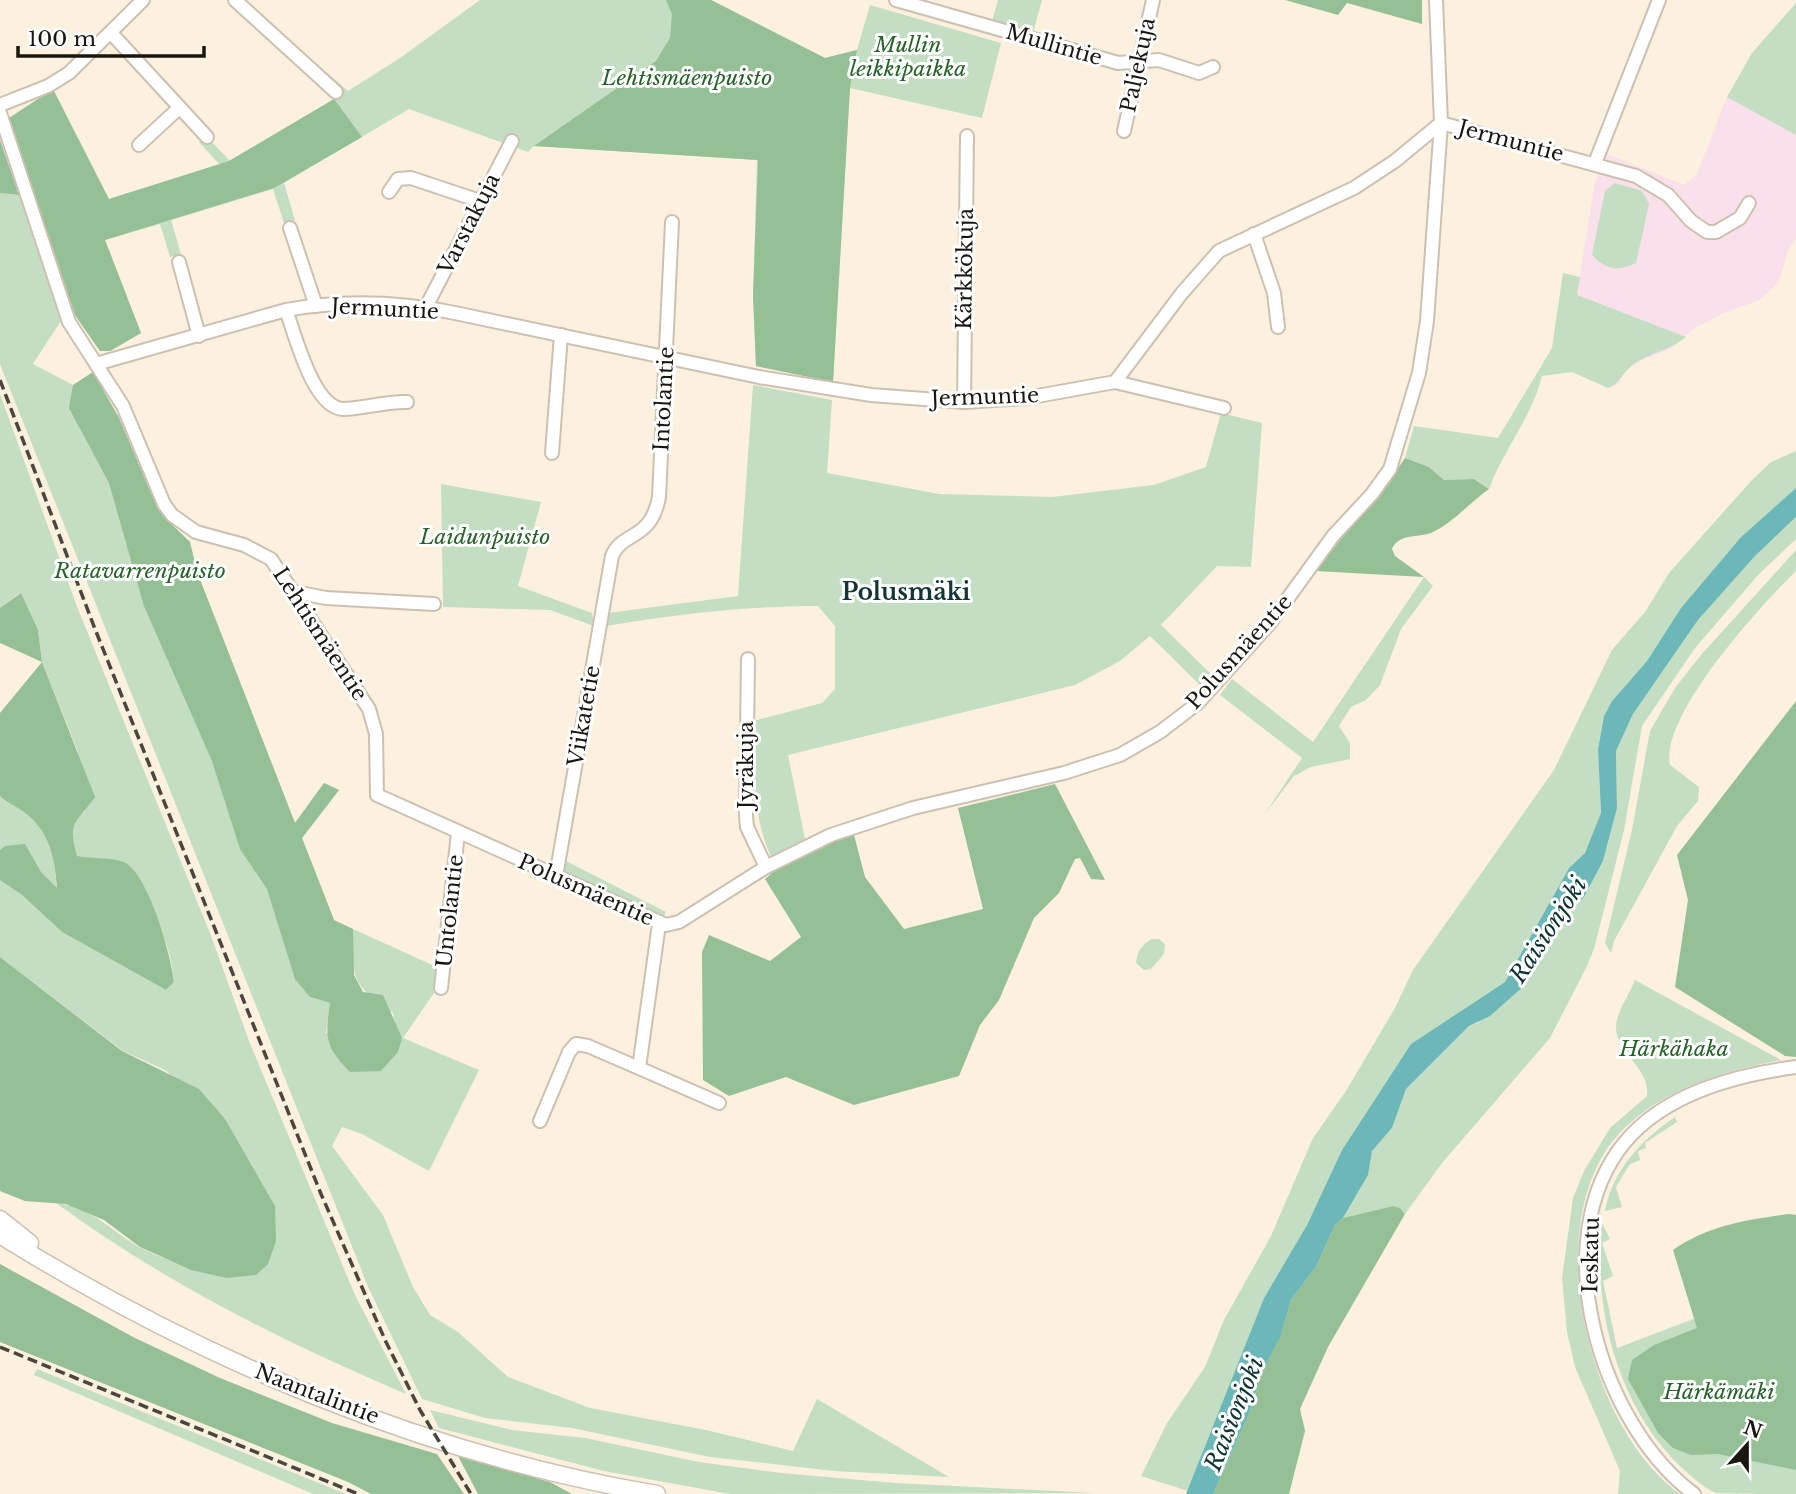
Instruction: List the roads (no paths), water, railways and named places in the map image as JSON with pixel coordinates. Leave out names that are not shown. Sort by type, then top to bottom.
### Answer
[{"type":"main road","points":[[0,1219],[71,1276]]},
{"type":"main road","name":"Naantalintie","points":[[0,1236],[193,1342],[339,1405],[500,1457],[584,1480],[657,1494]]},
{"type":"street","points":[[235,0],[336,92]]},
{"type":"street","name":"Mullintie","points":[[896,0],[1118,63],[1158,60],[1199,73],[1213,67]]},
{"type":"street","name":"Paljekuja","points":[[1124,131],[1153,0]]},
{"type":"street","name":"Polusmäentie","points":[[377,796],[659,924],[679,922],[766,867],[804,847],[861,824],[913,808],[1064,773],[1120,755],[1160,732],[1198,703],[1244,654],[1333,536],[1382,481],[1394,458],[1423,352],[1441,123],[1442,88],[1436,0]]},
{"type":"street","points":[[1595,163],[1659,0]]},
{"type":"street","points":[[0,105],[59,80],[112,34],[138,2]]},
{"type":"street","points":[[112,34],[207,137]]},
{"type":"street","points":[[139,145],[180,108]]},
{"type":"street","name":"Lehtismäentie","points":[[0,113],[69,322],[123,406],[158,492],[172,516],[195,532],[258,550],[271,559],[295,592],[374,721],[377,796]]},
{"type":"street","name":"Jermuntie","points":[[96,364],[286,310],[316,306],[426,307],[831,391],[964,402],[1026,398],[1115,382],[1210,259],[1231,244],[1354,188],[1395,161],[1441,123],[1595,163],[1653,184],[1668,195],[1699,228],[1707,232],[1716,232],[1740,218],[1749,203]]},
{"type":"street","name":"Kärkkökuja","points":[[964,402],[967,136]]},
{"type":"street","name":"Varstakuja","points":[[426,307],[512,141]]},
{"type":"street","points":[[389,192],[398,179],[411,178],[480,201]]},
{"type":"street","name":"Intolantie","points":[[612,556],[618,546],[645,529],[658,506],[672,222]]},
{"type":"street","points":[[289,228],[316,306]]},
{"type":"street","points":[[1254,234],[1274,293],[1278,327]]},
{"type":"street","points":[[179,262],[199,336]]},
{"type":"street","points":[[286,310],[316,388],[327,402],[341,409],[407,402]]},
{"type":"street","points":[[552,453],[561,335]]},
{"type":"street","points":[[1115,382],[1224,408]]},
{"type":"street","name":"Viikatetie","points":[[556,876],[612,556]]},
{"type":"street","points":[[295,592],[326,598],[434,604]]},
{"type":"street","name":"Jyräkuja","points":[[748,659],[746,816],[766,867]]},
{"type":"street","name":"Untolantie","points":[[441,988],[458,833]]},
{"type":"street","points":[[639,1068],[659,924]]},
{"type":"street","points":[[540,1121],[569,1052],[576,1044],[587,1046],[719,1102]]},
{"type":"street","name":"Ieskatu","points":[[1694,1494],[1647,1449],[1617,1397],[1603,1360],[1593,1327],[1588,1289],[1590,1211],[1614,1157],[1634,1133],[1659,1113],[1704,1089],[1733,1079],[1796,1067]]},
{"type":"water","name":"Raisionjoki","points":[[1796,488],[1796,517],[1755,556],[1698,620],[1633,714],[1616,751],[1617,808],[1603,861],[1584,897],[1563,918],[1526,984],[1490,1016],[1469,1026],[1406,1089],[1392,1128],[1372,1151],[1368,1175],[1343,1218],[1335,1225],[1316,1267],[1291,1300],[1281,1335],[1262,1372],[1249,1414],[1213,1494],[1186,1494],[1264,1298],[1307,1225],[1342,1150],[1411,1044],[1505,982],[1569,868],[1585,853],[1601,813],[1598,749],[1604,716],[1612,701],[1647,661],[1681,608],[1741,537]]},
{"type":"railway","points":[[0,380],[95,629],[321,1194],[386,1342],[420,1410],[471,1494]]},
{"type":"railway","points":[[0,1347],[358,1494]]},
{"type":"district","name":"Polusmäki","points":[[906,592]]},
{"type":"park label","name":"Mullin leikkipaikka","points":[[908,57]]},
{"type":"park label","name":"Lehtismäenpuisto","points":[[687,78]]},
{"type":"park label","name":"Laidunpuisto","points":[[485,537]]},
{"type":"park label","name":"Ratavarrenpuisto","points":[[140,571]]},
{"type":"park label","name":"Härkähaka","points":[[1674,1049]]},
{"type":"park label","name":"Härkämäki","points":[[1719,1392]]}]
